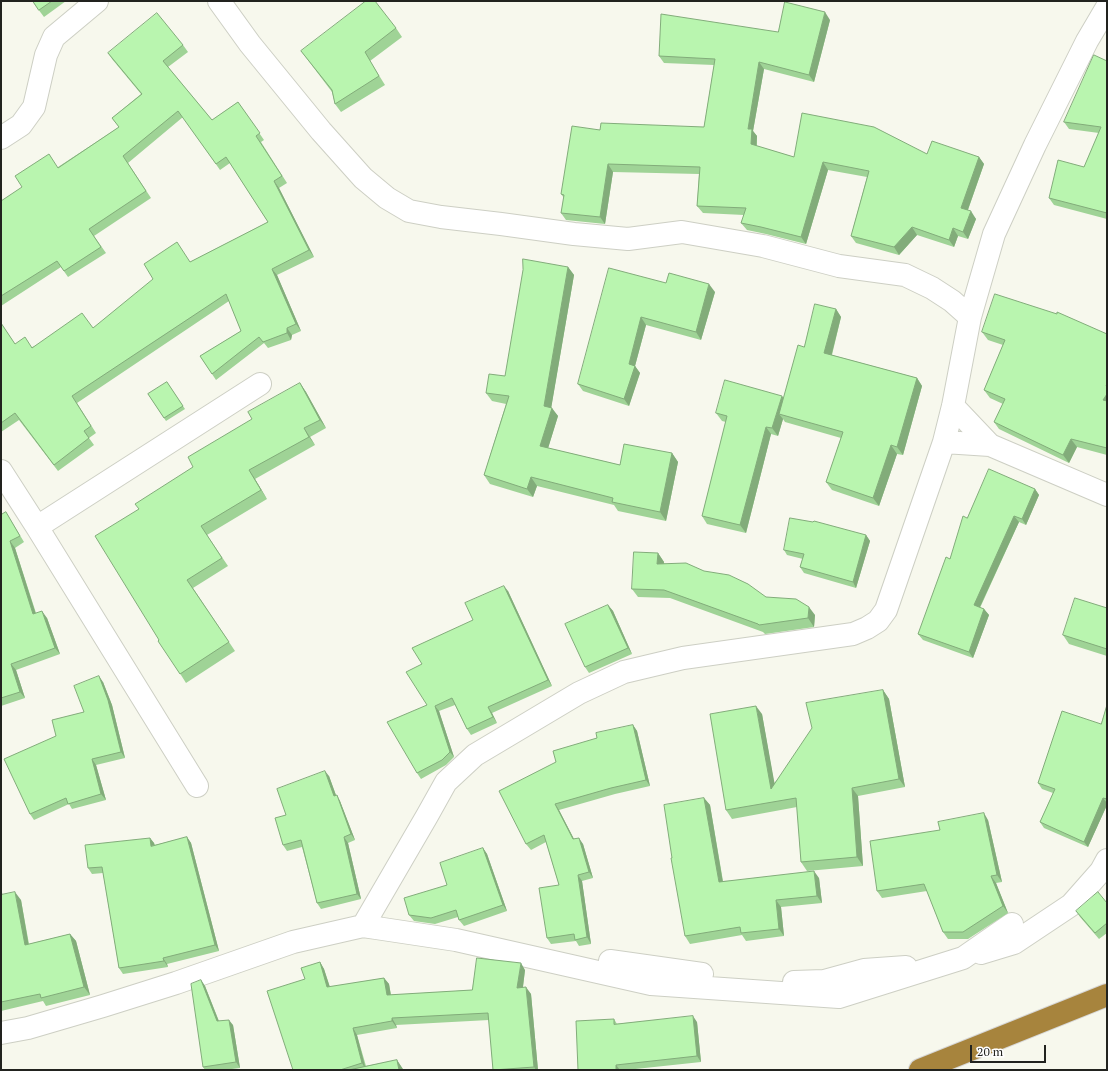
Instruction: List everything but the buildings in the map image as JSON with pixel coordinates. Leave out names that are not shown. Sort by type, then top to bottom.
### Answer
[{"type":"highway","points":[[920,1070],[1107,995]]},
{"type":"street","points":[[1,138],[21,125],[34,107],[46,55],[54,37],[97,1]]},
{"type":"street","points":[[219,1],[250,44],[321,131],[363,178],[387,198],[410,211],[441,217],[574,234],[628,239],[682,232],[763,246],[839,266],[905,275],[932,288],[952,301],[970,316]]},
{"type":"street","points":[[363,926],[446,782],[475,755],[579,693],[631,670],[683,658],[853,634],[878,621],[886,610],[944,442],[953,406],[970,316],[994,234],[1035,145],[1087,41],[1107,7]]},
{"type":"street","points":[[37,527],[260,384]]},
{"type":"street","points":[[953,406],[990,445]]},
{"type":"street","points":[[944,442],[990,445],[1107,495]]},
{"type":"street","points":[[1,471],[196,786]]},
{"type":"street","points":[[1,1033],[28,1028],[103,1006],[176,983],[293,942],[363,926],[716,976],[779,982],[824,981],[864,970],[942,965],[1014,943],[1070,905],[1101,871],[1107,860]]},
{"type":"street","points":[[963,958],[1012,924]]}]
